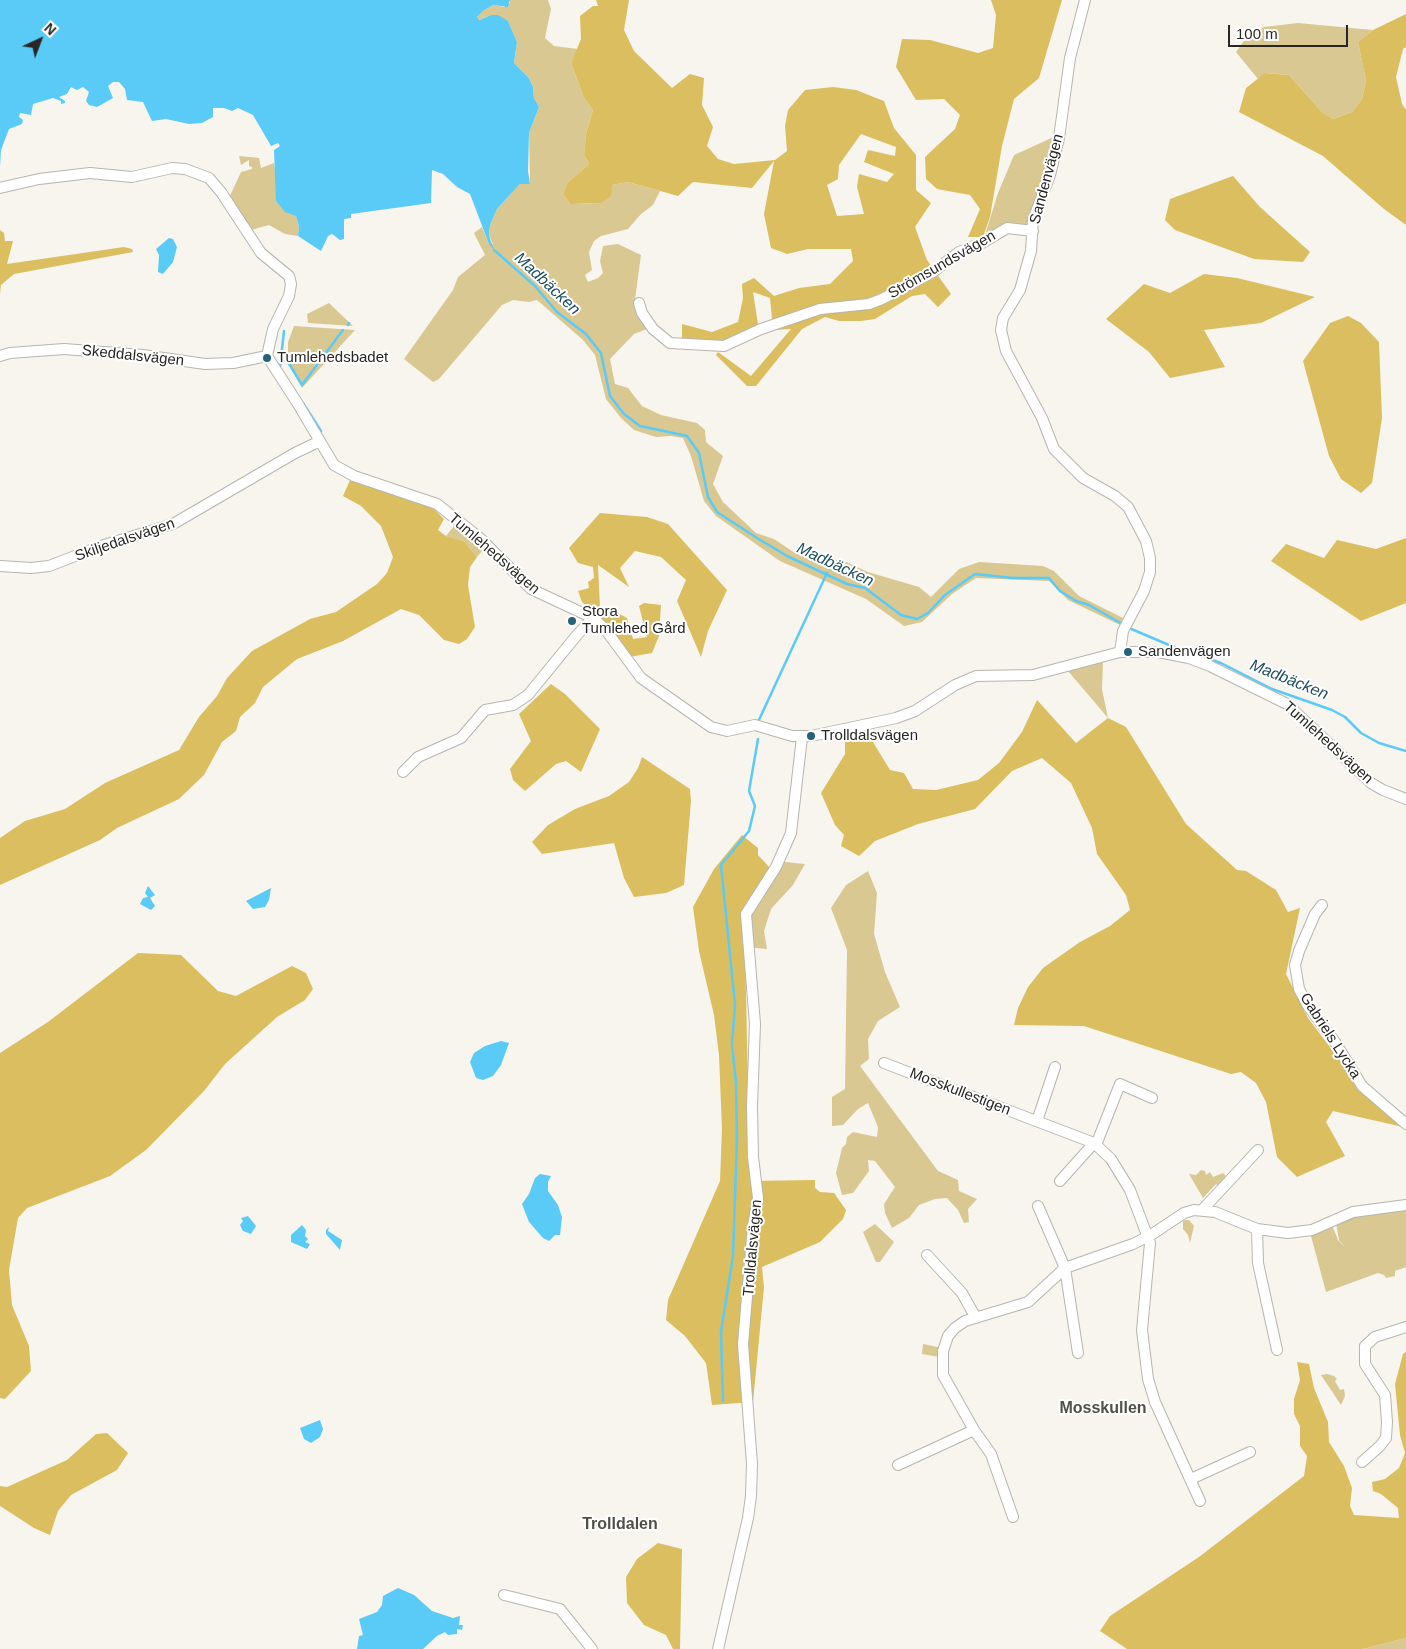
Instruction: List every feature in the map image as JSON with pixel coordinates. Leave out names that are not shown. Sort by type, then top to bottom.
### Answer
[{"type":"street","name":"Sandenvägen","points":[[1085,0],[1070,58],[1059,138],[1050,175],[1033,220],[1031,251],[1022,284],[1003,318],[1002,337],[1014,367],[1038,410],[1054,449],[1083,478],[1125,504],[1136,519],[1145,538],[1150,558],[1150,572],[1144,591],[1124,627],[1120,652]]},
{"type":"street","points":[[0,188],[39,179],[90,173],[132,177],[172,168],[185,169],[206,176],[221,192],[261,253],[269,262],[284,270],[290,280],[289,296],[273,329],[267,356]]},
{"type":"street","name":"Strömsundsvägen","points":[[639,303],[642,313],[653,329],[670,343],[724,346],[761,328],[820,309],[869,304],[882,299],[933,272],[959,252],[982,243],[1007,228],[1032,231]]},
{"type":"street","name":"Skeddalsvägen","points":[[0,356],[10,353],[64,349],[142,355],[205,364],[233,363],[267,356]]},
{"type":"street","name":"Tumlehedsvägen","points":[[267,356],[320,441],[325,453],[337,468],[437,504],[481,539],[531,589],[593,618],[605,629],[641,678],[711,727],[727,730],[755,725],[802,737],[874,725],[915,711],[955,685],[976,676],[1034,675],[1120,652],[1158,652],[1189,658],[1287,704],[1299,712],[1364,778],[1383,790],[1406,798]]},
{"type":"street","name":"Skiljedalsvägen","points":[[0,566],[31,568],[49,566],[101,546],[173,524],[295,453],[320,441]]},
{"type":"street","points":[[403,772],[418,757],[460,738],[485,710],[513,705],[528,695],[593,618]]},
{"type":"street","name":"Trolldalsvägen","points":[[718,1649],[748,1518],[751,1496],[752,1464],[742,1348],[753,1226],[758,1198],[752,1157],[752,1106],[756,1024],[746,914],[776,867],[789,838],[802,737]]},
{"type":"street","name":"Gabriels Lycka","points":[[1322,905],[1315,914],[1298,951],[1295,965],[1299,989],[1308,1006],[1335,1042],[1362,1086],[1406,1124]]},
{"type":"street","name":"Mosskullestigen","points":[[884,1063],[1095,1144],[1111,1159],[1124,1177],[1150,1243],[1142,1330],[1146,1372],[1155,1402],[1200,1500]]},
{"type":"street","points":[[1037,1121],[1055,1067]]},
{"type":"street","points":[[1060,1181],[1095,1144],[1120,1084],[1152,1098]]},
{"type":"street","points":[[1203,1209],[1258,1150]]},
{"type":"street","points":[[1013,1517],[992,1454],[974,1430],[943,1375],[942,1362],[946,1340],[951,1331],[965,1322],[1028,1302],[1065,1268],[1110,1253],[1148,1237],[1184,1213],[1203,1209],[1257,1229],[1271,1232],[1304,1232],[1353,1212],[1406,1205]]},
{"type":"street","points":[[1038,1206],[1065,1268],[1078,1353]]},
{"type":"street","points":[[1257,1229],[1258,1263],[1277,1350]]},
{"type":"street","points":[[926,1255],[962,1293],[976,1318]]},
{"type":"street","points":[[1362,1462],[1386,1438],[1387,1422],[1386,1402],[1382,1388],[1365,1364],[1365,1346],[1375,1337],[1406,1326]]},
{"type":"street","points":[[898,1465],[974,1430]]},
{"type":"street","points":[[1191,1479],[1250,1452]]},
{"type":"street","points":[[504,1595],[560,1609],[592,1649]]},
{"type":"shaded area","points":[[510,0],[548,0],[551,9],[545,38],[554,46],[578,49],[571,63],[584,98],[593,110],[586,134],[584,155],[589,164],[567,183],[563,194],[570,204],[601,203],[612,185],[628,182],[660,191],[653,205],[641,214],[628,229],[601,236],[594,241],[589,252],[592,270],[585,275],[588,282],[598,278],[603,273],[600,261],[603,246],[618,244],[641,255],[634,307],[647,329],[634,334],[610,359],[615,384],[628,388],[642,406],[661,415],[697,423],[705,430],[706,442],[723,456],[713,484],[723,502],[756,533],[774,539],[795,553],[810,558],[844,561],[868,572],[919,587],[931,597],[959,569],[979,562],[1043,566],[1054,571],[1079,596],[1123,618],[1120,625],[1068,600],[1049,581],[976,578],[952,594],[922,622],[904,626],[866,599],[780,561],[716,516],[704,501],[691,456],[683,438],[671,436],[656,437],[634,430],[621,418],[606,399],[595,355],[583,340],[537,300],[529,302],[513,300],[502,305],[439,379],[433,382],[404,359],[453,290],[458,277],[485,255],[474,233],[482,227],[489,244],[493,244],[489,236],[490,225],[497,209],[520,184],[530,184],[529,133],[539,107],[534,98],[533,87],[529,78],[514,63],[517,42],[508,21],[491,15],[478,20],[477,17],[493,5],[504,7],[510,3]]},
{"type":"shaded area","points":[[596,0],[629,0],[624,30],[634,51],[672,88],[690,74],[704,78],[702,105],[713,127],[707,146],[718,159],[734,164],[775,160],[787,151],[785,126],[788,110],[805,90],[833,87],[856,90],[884,101],[894,128],[916,155],[916,190],[931,203],[915,227],[927,260],[951,294],[938,307],[925,294],[912,296],[875,319],[839,321],[825,317],[802,329],[756,386],[747,386],[716,355],[718,352],[751,376],[791,329],[773,330],[770,298],[753,292],[758,324],[744,334],[728,341],[682,342],[682,324],[712,332],[738,322],[743,298],[742,284],[754,278],[774,296],[799,288],[830,284],[853,261],[851,249],[808,249],[787,254],[771,248],[764,214],[774,161],[752,188],[693,182],[678,196],[628,182],[612,185],[611,196],[601,203],[570,204],[563,194],[567,183],[589,164],[584,155],[586,134],[593,110],[584,98],[571,63],[581,39],[580,16],[593,6],[598,6]],"holes":[[[861,134],[896,147],[895,156],[868,150],[864,162],[894,174],[887,182],[859,174],[857,187],[864,214],[837,216],[827,185],[838,179],[839,165]]]},
{"type":"shaded area","points":[[991,0],[1062,0],[1039,78],[1014,99],[1002,146],[990,217],[983,237],[968,237],[980,209],[970,195],[937,189],[926,179],[925,157],[955,129],[960,115],[944,99],[916,100],[896,67],[902,39],[930,40],[978,53],[993,48],[996,15]]},
{"type":"shaded area","points":[[1406,14],[1406,47],[1403,49],[1396,77],[1402,104],[1406,110],[1406,225],[1384,209],[1323,156],[1239,112],[1246,88],[1265,73],[1289,75],[1322,112],[1333,119],[1352,112],[1362,99],[1366,81],[1358,42],[1373,30]]},
{"type":"shaded area","points":[[1298,23],[1373,30],[1358,42],[1366,81],[1362,99],[1352,112],[1333,119],[1322,112],[1289,75],[1266,73],[1258,79],[1236,52],[1246,38],[1264,27]]},
{"type":"shaded area","points":[[1056,136],[1053,154],[1027,228],[984,238],[998,193],[1014,155]]},
{"type":"shaded area","points":[[239,156],[259,158],[261,168],[274,163],[277,183],[276,201],[296,216],[299,227],[298,236],[285,234],[269,225],[251,230],[229,198],[241,172],[252,169],[249,166],[249,160],[241,165]]},
{"type":"shaded area","points":[[1233,176],[1260,207],[1310,252],[1303,262],[1254,259],[1175,230],[1165,220],[1170,199]]},
{"type":"shaded area","points":[[0,230],[4,233],[5,241],[13,241],[7,264],[124,247],[132,249],[133,252],[14,274],[1,285],[0,294]]},
{"type":"shaded area","points":[[1204,274],[1237,278],[1315,297],[1261,323],[1204,330],[1225,367],[1170,378],[1149,352],[1106,319],[1144,284],[1170,293]]},
{"type":"shaded area","points":[[329,303],[353,326],[308,323],[307,314]]},
{"type":"shaded area","points":[[1348,316],[1361,323],[1379,342],[1382,418],[1372,483],[1361,493],[1341,479],[1329,456],[1303,361],[1330,323]]},
{"type":"shaded area","points":[[294,326],[355,330],[302,388],[288,363],[288,342]]},
{"type":"shaded area","points":[[351,478],[434,509],[444,519],[438,530],[446,536],[464,541],[477,557],[470,567],[468,585],[475,627],[467,639],[459,644],[444,640],[419,615],[401,609],[343,641],[297,659],[263,687],[255,703],[240,717],[236,731],[222,742],[204,775],[179,799],[117,828],[100,840],[0,885],[0,838],[25,821],[65,809],[105,783],[179,750],[199,717],[217,696],[227,678],[252,651],[310,619],[336,612],[377,584],[387,573],[393,557],[381,526],[361,506],[343,496]]},
{"type":"shaded area","points":[[600,513],[647,517],[668,524],[727,590],[708,631],[701,657],[677,601],[686,580],[661,557],[635,551],[620,568],[629,587],[598,565],[600,608],[612,610],[627,618],[633,639],[647,637],[639,606],[644,603],[661,605],[659,636],[652,653],[629,657],[611,629],[582,602],[578,591],[589,588],[588,582],[594,578],[593,567],[578,563],[569,548]]},
{"type":"shaded area","points":[[454,526],[484,549],[477,557],[464,541],[446,536]]},
{"type":"shaded area","points":[[1406,538],[1406,603],[1361,621],[1271,561],[1286,544],[1324,558],[1337,540],[1376,549]]},
{"type":"shaded area","points":[[1103,661],[1102,689],[1108,718],[1068,671]]},
{"type":"shaded area","points":[[551,684],[565,694],[600,729],[581,772],[566,761],[556,764],[525,791],[513,780],[510,769],[531,741],[519,714]]},
{"type":"shaded area","points":[[1037,700],[1076,743],[1108,718],[1126,727],[1186,824],[1237,870],[1246,871],[1276,890],[1288,912],[1300,908],[1286,974],[1308,1018],[1363,1091],[1403,1127],[1333,1111],[1326,1122],[1345,1156],[1297,1177],[1277,1157],[1266,1102],[1256,1083],[1241,1072],[1231,1074],[1084,1026],[1014,1025],[1018,1008],[1028,987],[1043,968],[1080,942],[1110,926],[1130,910],[1126,895],[1097,854],[1092,828],[1071,783],[1042,758],[1012,771],[975,809],[918,824],[875,841],[859,856],[841,846],[844,835],[835,825],[821,793],[845,754],[845,736],[871,732],[873,742],[890,770],[904,773],[913,789],[936,790],[978,780],[999,763],[1022,732]]},
{"type":"shaded area","points":[[642,757],[690,789],[691,801],[684,885],[666,893],[634,897],[624,878],[614,843],[542,854],[532,842],[548,825],[575,809],[609,796],[629,782],[638,768]]},
{"type":"shaded area","points":[[742,835],[758,848],[758,855],[770,868],[743,911],[741,923],[745,947],[750,1181],[815,1180],[815,1188],[820,1192],[834,1193],[846,1210],[843,1219],[820,1242],[762,1267],[764,1287],[753,1402],[712,1405],[706,1363],[685,1336],[666,1320],[668,1300],[720,1181],[722,1129],[719,1055],[714,1015],[699,951],[693,907],[714,869]]},
{"type":"shaded area","points":[[775,861],[805,864],[793,885],[771,909],[764,931],[767,949],[745,947],[741,923],[743,911]]},
{"type":"shaded area","points":[[868,871],[877,893],[874,934],[885,972],[900,1007],[878,1021],[868,1039],[869,1059],[860,1066],[938,1171],[958,1180],[959,1191],[977,1199],[968,1209],[969,1222],[964,1223],[958,1210],[947,1198],[935,1199],[919,1205],[909,1218],[892,1228],[885,1213],[884,1204],[895,1187],[875,1161],[868,1160],[869,1171],[853,1193],[842,1195],[836,1173],[842,1148],[846,1144],[847,1137],[853,1132],[877,1137],[878,1127],[868,1103],[858,1109],[843,1125],[832,1126],[832,1097],[845,1089],[847,950],[831,908],[846,885]]},
{"type":"shaded area","points":[[138,953],[181,955],[218,991],[236,996],[292,966],[306,973],[313,989],[305,1000],[277,1017],[225,1064],[204,1091],[146,1150],[110,1176],[27,1208],[18,1218],[9,1270],[12,1305],[29,1346],[31,1371],[5,1399],[0,1398],[0,1053],[48,1022]]},
{"type":"shaded area","points":[[1201,1170],[1205,1171],[1206,1175],[1210,1172],[1213,1177],[1223,1173],[1226,1176],[1224,1181],[1218,1186],[1216,1184],[1203,1198],[1189,1174],[1196,1175]]},
{"type":"shaded area","points":[[1406,1209],[1406,1267],[1395,1271],[1395,1276],[1386,1278],[1378,1273],[1326,1292],[1311,1236],[1332,1225],[1338,1240],[1345,1247],[1339,1240],[1336,1223],[1358,1215]]},
{"type":"shaded area","points":[[1189,1220],[1194,1226],[1190,1243],[1188,1235],[1183,1229],[1183,1221]]},
{"type":"shaded area","points":[[875,1224],[894,1242],[880,1262],[876,1262],[863,1232]]},
{"type":"shaded area","points":[[923,1344],[942,1348],[939,1357],[922,1354]]},
{"type":"shaded area","points":[[1406,1352],[1406,1638],[1363,1649],[1127,1649],[1100,1631],[1110,1616],[1199,1557],[1304,1476],[1307,1456],[1300,1446],[1300,1426],[1294,1414],[1294,1399],[1300,1380],[1297,1362],[1309,1364],[1314,1388],[1328,1422],[1329,1442],[1344,1466],[1352,1488],[1350,1506],[1354,1515],[1399,1518],[1398,1508],[1381,1494],[1373,1491],[1372,1482],[1385,1479],[1399,1468],[1405,1453],[1400,1435],[1395,1384],[1403,1354]]},
{"type":"shaded area","points":[[1327,1374],[1337,1379],[1335,1381],[1340,1390],[1344,1389],[1345,1396],[1341,1405],[1321,1375]]},
{"type":"shaded area","points":[[107,1433],[128,1453],[117,1470],[71,1495],[58,1511],[50,1535],[34,1528],[0,1506],[0,1486],[7,1487],[67,1460],[96,1434]]},
{"type":"shaded area","points":[[658,1543],[682,1549],[680,1649],[673,1649],[666,1635],[644,1625],[627,1603],[626,1577],[637,1559]]},
{"type":"shaded area","points":[[1406,1638],[1406,1649],[1363,1649]]},
{"type":"water","points":[[0,0],[510,0],[508,7],[493,5],[477,17],[479,20],[491,15],[498,15],[508,21],[517,42],[514,63],[529,78],[533,87],[534,98],[539,107],[529,133],[528,171],[530,184],[520,184],[497,209],[490,225],[489,236],[494,250],[489,244],[470,194],[457,187],[443,174],[432,170],[431,203],[351,214],[351,218],[344,219],[344,239],[340,240],[332,234],[328,236],[321,251],[298,236],[299,227],[296,216],[285,212],[276,201],[274,150],[280,146],[278,143],[271,146],[253,115],[238,108],[232,111],[224,108],[213,108],[213,117],[202,123],[189,124],[166,119],[152,121],[143,102],[127,100],[125,89],[119,82],[113,82],[108,86],[113,98],[97,107],[89,105],[86,101],[89,92],[83,87],[77,90],[71,87],[67,94],[59,97],[65,103],[61,104],[61,101],[53,98],[33,104],[31,115],[20,113],[19,117],[23,120],[22,124],[9,129],[1,150],[0,167]]},
{"type":"water","points":[[169,238],[173,239],[177,247],[173,262],[163,274],[158,272],[159,255],[156,249]]},
{"type":"water","points":[[148,886],[155,895],[150,898],[155,906],[151,910],[140,904],[143,898],[148,897],[145,893]]},
{"type":"water","points":[[271,888],[269,900],[265,907],[253,909],[246,901]]},
{"type":"water","points":[[501,1041],[509,1043],[501,1065],[493,1076],[483,1080],[476,1078],[470,1062],[474,1053],[485,1046]]},
{"type":"water","points":[[540,1174],[551,1176],[548,1182],[548,1191],[558,1205],[562,1217],[560,1235],[555,1235],[549,1241],[543,1238],[529,1222],[522,1204],[529,1194],[535,1178]]},
{"type":"water","points":[[248,1216],[256,1226],[251,1234],[243,1231],[240,1225],[243,1221],[241,1218]]},
{"type":"water","points":[[302,1225],[306,1230],[305,1236],[308,1239],[305,1242],[310,1244],[307,1249],[291,1242],[291,1235]]},
{"type":"water","points":[[329,1227],[328,1231],[342,1240],[340,1250],[326,1234],[326,1230]]},
{"type":"water","points":[[320,1420],[323,1429],[320,1437],[311,1443],[304,1439],[300,1428]]},
{"type":"water","points":[[398,1588],[414,1595],[432,1611],[453,1618],[460,1616],[459,1625],[463,1625],[462,1630],[457,1629],[457,1634],[448,1635],[445,1632],[437,1636],[423,1649],[357,1649],[359,1636],[363,1635],[359,1619],[377,1612],[382,1605],[383,1596]]},
{"type":"waterway","name":"Madbäcken","points":[[494,250],[535,286],[557,312],[586,334],[601,353],[610,396],[624,414],[640,426],[687,436],[699,453],[708,497],[717,512],[787,556],[847,584],[865,588],[901,615],[917,619],[928,613],[945,595],[975,574],[1013,578],[1049,578],[1060,591],[1124,625]]},
{"type":"waterway","points":[[288,362],[302,385],[343,330]]},
{"type":"waterway","points":[[280,367],[284,331]]},
{"type":"waterway","points":[[303,403],[321,431]]},
{"type":"waterway","points":[[758,722],[827,573]]},
{"type":"waterway","name":"Madbäcken","points":[[1129,628],[1169,645],[1221,663],[1272,689],[1332,710],[1345,717],[1361,733],[1379,743],[1406,751]]},
{"type":"waterway","points":[[723,1401],[721,1332],[733,1256],[737,1138],[736,1083],[732,1044],[735,1005],[721,865],[749,831],[755,806],[749,791],[758,739]]},
{"type":"place","name":"Tumlehedsbadet","points":[[267,358]]},
{"type":"place","name":"Stora Tumlehed Gård","points":[[572,621]]},
{"type":"place","name":"Sandenvägen","points":[[1128,652]]},
{"type":"place","name":"Trolldalsvägen","points":[[811,736]]},
{"type":"district","name":"Mosskullen","points":[[1103,1409]]},
{"type":"district","name":"Trolldalen","points":[[620,1525]]}]
